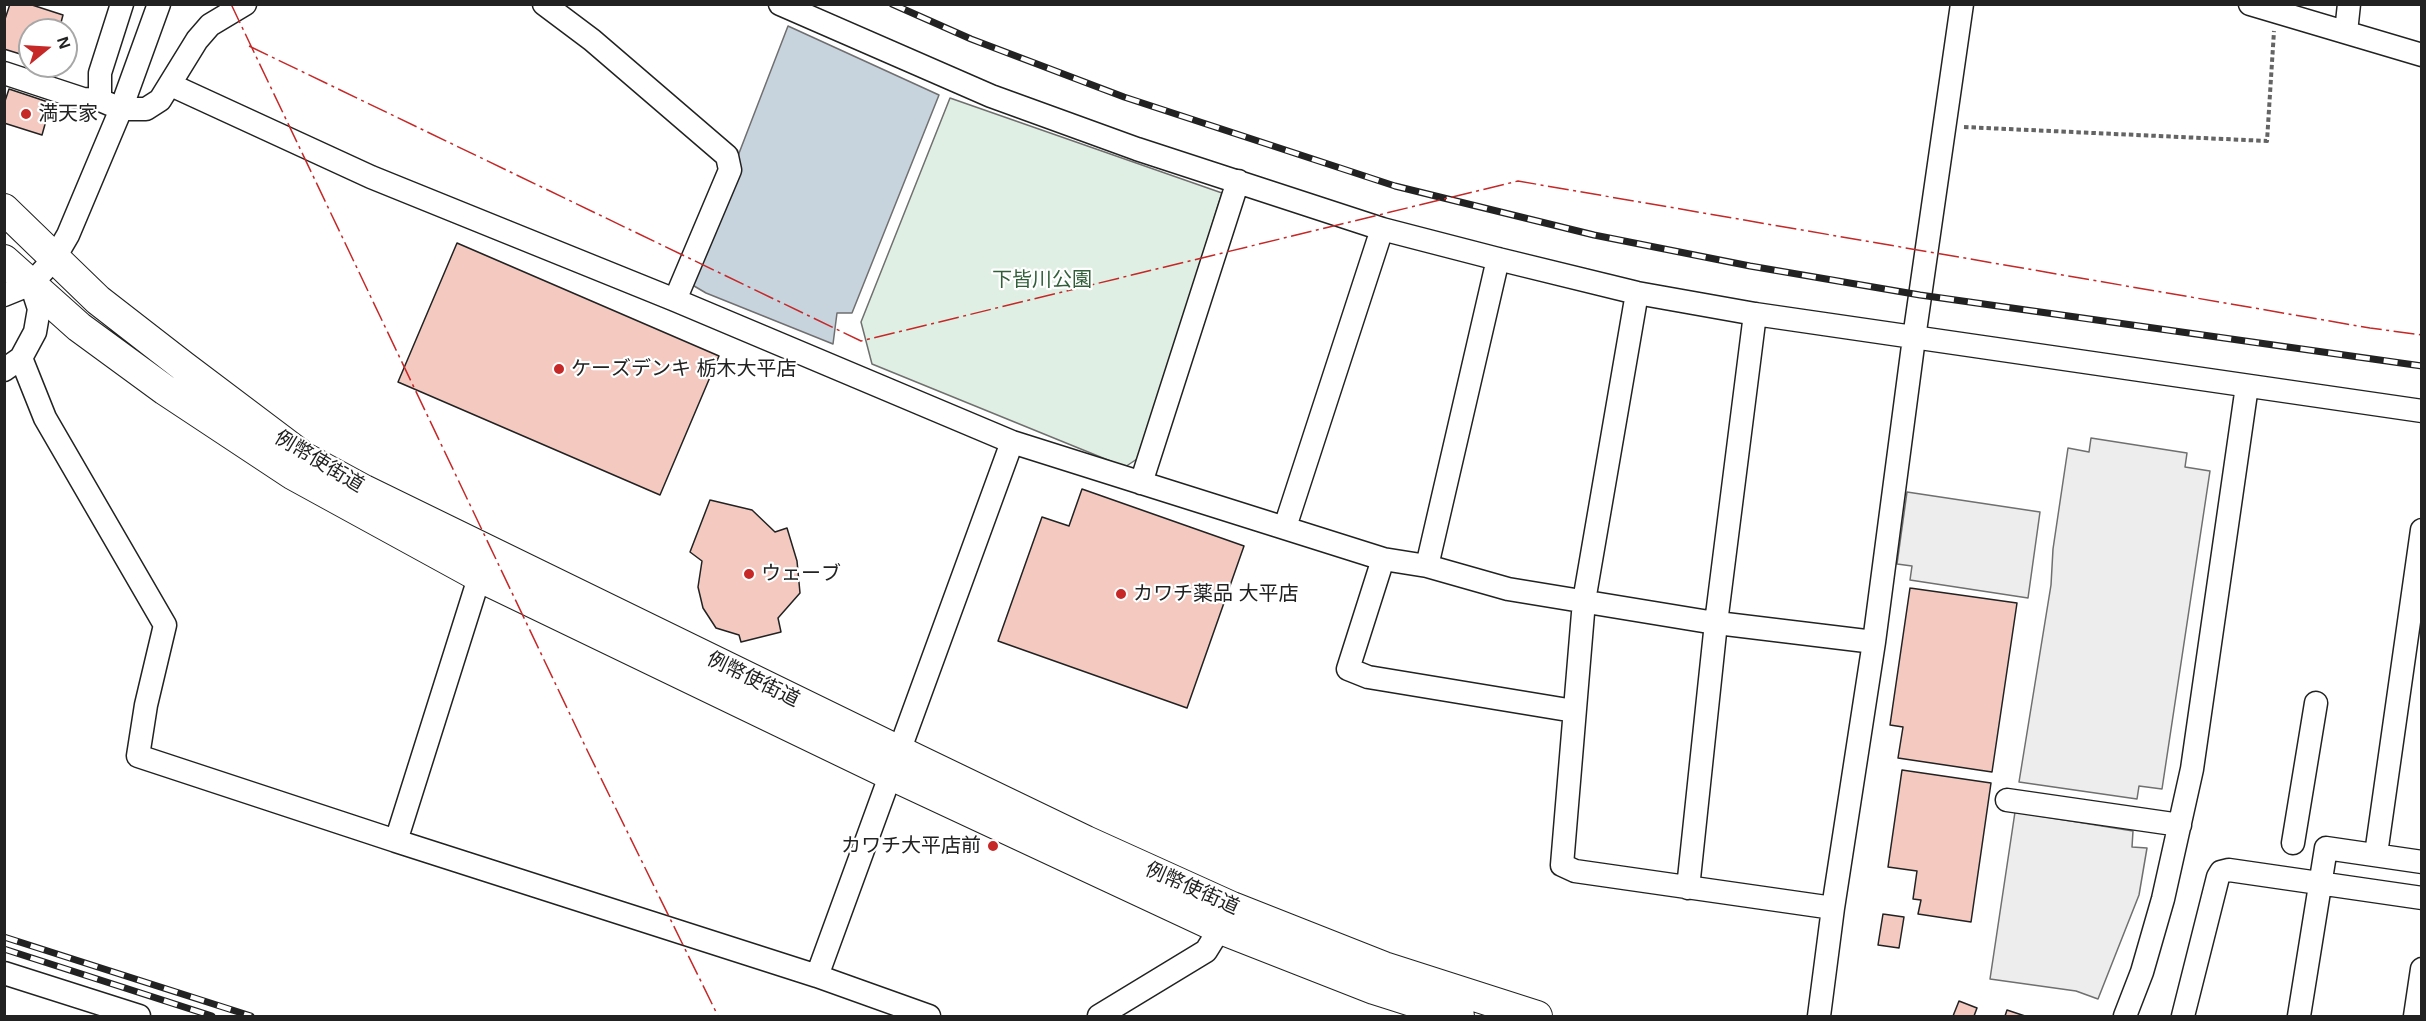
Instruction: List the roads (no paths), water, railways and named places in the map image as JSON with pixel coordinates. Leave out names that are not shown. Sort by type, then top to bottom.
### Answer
[{"type":"main road","name":"例幣使街道","points":[[4,210],[98,300],[252,420],[305,458],[364,490],[484,564]]},
{"type":"main road","name":"例幣使街道","points":[[4,260],[18,289],[80,327],[165,390],[292,474],[484,564],[894,763],[1086,841],[1226,918],[1374,989],[1459,1017]]},
{"type":"main road","name":"例幣使街道","points":[[1226,918],[1384,966],[1537,1017]]},
{"type":"street","points":[[111,105],[100,73],[122,4]]},
{"type":"street","points":[[159,4],[111,105],[81,208],[54,259],[18,289],[39,309],[35,332],[13,364],[165,625],[146,705],[138,756],[817,976],[929,1017]]},
{"type":"street","points":[[4,73],[83,99],[146,110],[160,100],[197,40],[210,25],[245,4]]},
{"type":"street","points":[[544,4],[592,40],[727,156],[730,171],[675,300]]},
{"type":"street","points":[[780,4],[991,96],[1137,149],[1382,229],[1498,260],[1637,293],[1755,314],[2421,411]]},
{"type":"street","points":[[1819,1017],[1833,908],[1874,642],[1914,338],[1962,4]]},
{"type":"street","points":[[2250,4],[2421,55]]},
{"type":"street","points":[[2346,33],[2349,4]]},
{"type":"street","points":[[171,85],[371,177],[675,300],[1012,442],[1383,559],[1427,567],[1508,589],[1716,623],[1874,642]]},
{"type":"street","points":[[1141,483],[1238,181]]},
{"type":"street","points":[[1285,528],[1382,229]]},
{"type":"street","points":[[1427,567],[1498,260]]},
{"type":"street","points":[[1637,293],[1584,601],[1562,865],[1575,872],[1833,908]]},
{"type":"street","points":[[1688,888],[1716,623],[1755,314]]},
{"type":"street","points":[[2125,1017],[2142,972],[2163,899],[2192,769],[2247,386]]},
{"type":"street","points":[[817,976],[1012,442]]},
{"type":"street","points":[[2376,854],[2421,530]]},
{"type":"street","points":[[1383,559],[1348,669],[1368,677],[1574,711]]},
{"type":"street","points":[[396,841],[484,564]]},
{"type":"street","points":[[2293,843],[2316,703]]},
{"type":"street","points":[[2007,800],[2180,825]]},
{"type":"street","points":[[2299,1017],[2326,848],[2421,862]]},
{"type":"street","points":[[2183,1017],[2221,872],[2229,870],[2421,898]]},
{"type":"street","points":[[1105,1016],[1206,951],[1226,918]]},
{"type":"street","points":[[2415,1017],[2421,969]]},
{"type":"street","points":[[4,973],[102,1010],[139,1017]]},
{"type":"railway","points":[[892,4],[971,39],[1124,97],[1395,186],[1594,235],[1750,266],[1920,295],[2422,366]]},
{"type":"railway","points":[[4,937],[251,1016]]},
{"type":"railway","points":[[4,949],[212,1016]]},
{"type":"place","name":"満天家","points":[[26,114]]},
{"type":"place","name":"ケーズデンキ 栃木大平店","points":[[559,369]]},
{"type":"place","name":"ウェーブ","points":[[749,574]]},
{"type":"place","name":"カワチ薬品 大平店","points":[[1121,594]]},
{"type":"place","name":"カワチ大平店前","points":[[993,846]]},
{"type":"park label","name":"下皆川公園","points":[[1042,280]]}]
